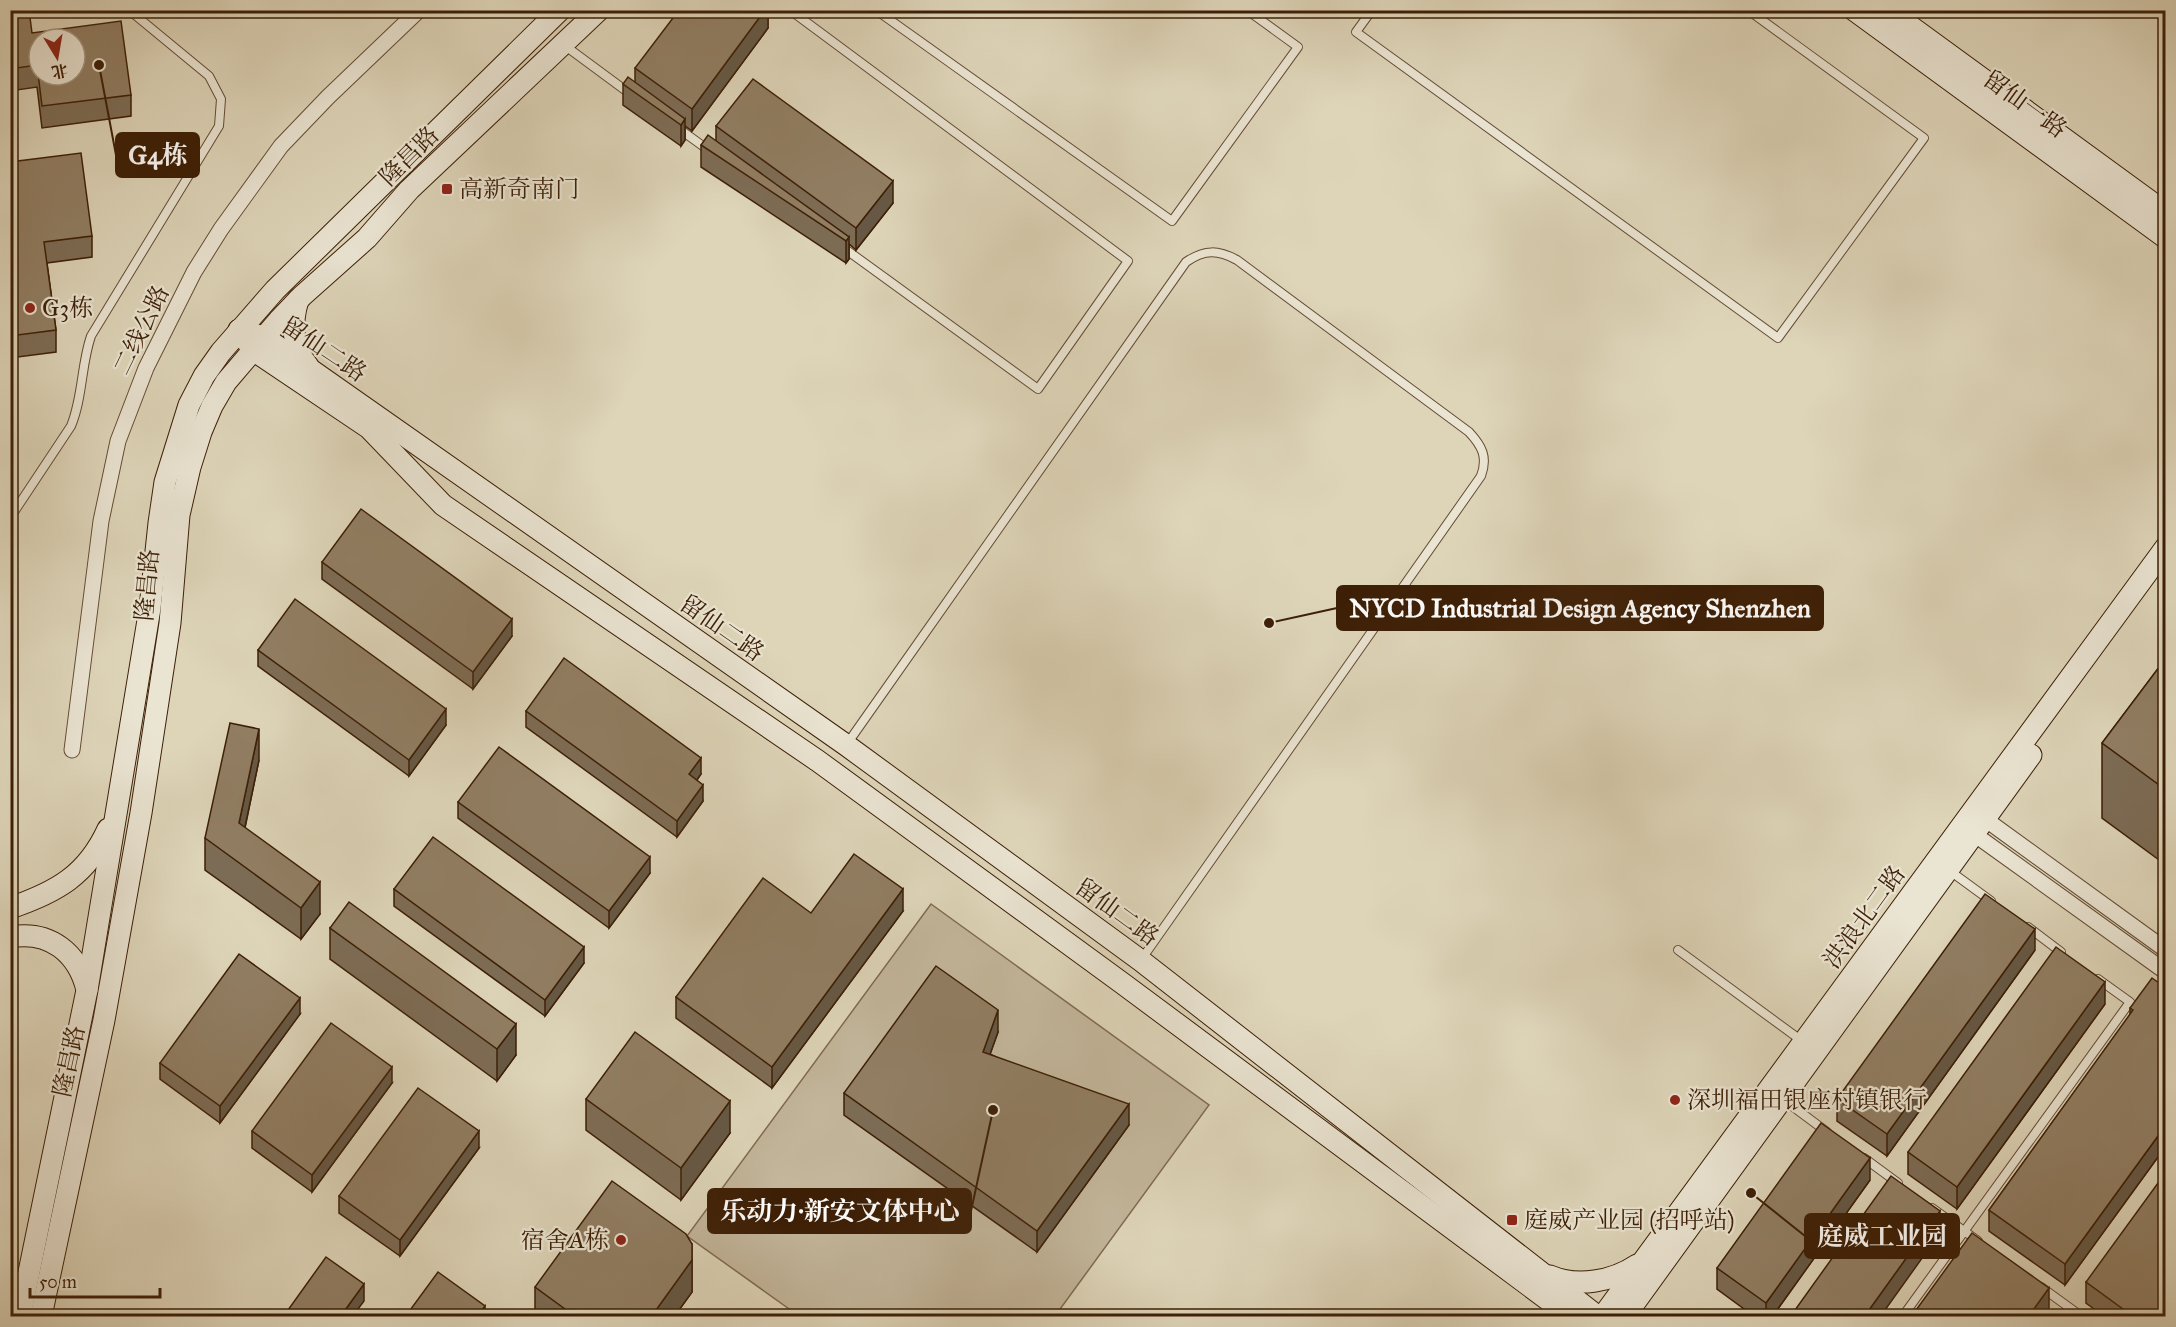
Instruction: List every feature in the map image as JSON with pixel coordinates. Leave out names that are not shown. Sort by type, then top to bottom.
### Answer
[{"type":"street","name":"二线公路","points":[[72,750],[100,521],[118,441],[146,368],[194,272],[220,229],[280,146],[419,10]]},
{"type":"street","name":"隆昌路","points":[[20,1317],[87,990],[150,608],[165,482],[189,405],[204,376],[239,330],[314,250],[560,10]]},
{"type":"street","name":"隆昌路","points":[[41,1317],[104,1020],[139,823],[170,623],[179,515],[190,467],[212,406],[226,382],[298,300],[367,238],[409,190],[599,10]]},
{"type":"street","name":"留仙一路","points":[[1854,10],[2166,238]]},
{"type":"street","name":"留仙一路","points":[[1888,10],[2166,213]]},
{"type":"street","points":[[298,300],[294,313],[295,339],[299,351],[313,371]]},
{"type":"street","name":"留仙二路","points":[[239,330],[369,428],[443,504],[827,768],[1532,1277],[1597,1317]]},
{"type":"street","name":"留仙二路","points":[[259,344],[313,371],[846,745],[1140,960],[1532,1277],[1570,1317]]},
{"type":"street","points":[[434,495],[455,471]]},
{"type":"street","name":"洪浪北二路","points":[[1625,1317],[1948,870],[1975,824],[2166,547]]},
{"type":"street","name":"洪浪北二路","points":[[1603,1317],[1804,1042],[1975,824],[2166,570]]},
{"type":"street","points":[[10,908],[49,893],[87,865],[99,849],[117,809]]},
{"type":"street","points":[[1975,824],[2166,950]]},
{"type":"street","points":[[1975,824],[2166,972]]},
{"type":"street","points":[[12,936],[34,936],[63,948],[76,961],[87,990]]},
{"type":"street","points":[[1547,1317],[1538,1299],[1532,1277],[1591,1282],[1626,1273],[1643,1262]]},
{"type":"lane","points":[[10,518],[71,426],[77,411],[86,350],[91,336],[219,126],[221,99],[209,76],[129,10]]},
{"type":"lane","points":[[790,10],[1128,261],[1038,388],[834,241]]},
{"type":"lane","points":[[876,10],[1172,221],[1298,47],[1247,10]]},
{"type":"lane","points":[[1372,10],[1356,32],[1778,338],[1924,138],[1748,10]]},
{"type":"lane","points":[[562,44],[640,100]]},
{"type":"lane","points":[[669,122],[718,157]]},
{"type":"lane","points":[[846,745],[1186,262],[1197,255],[1211,252],[1224,253],[1238,260],[1469,432],[1479,442],[1484,453],[1485,464],[1481,476],[1140,960]]},
{"type":"lane","points":[[1948,870],[1996,904]]},
{"type":"lane","points":[[2025,925],[2073,960]]},
{"type":"lane","points":[[1678,950],[1804,1042]]},
{"type":"lane","points":[[1903,1317],[2130,1002],[2092,974]]},
{"type":"lane","points":[[1783,1099],[1830,1134]]},
{"type":"lane","points":[[1859,1155],[1907,1190]]},
{"type":"lane","points":[[1926,1204],[1982,1245]]},
{"type":"lane","points":[[2036,1284],[2080,1317]]},
{"type":"shaded area","points":[[931,904],[1209,1105],[1055,1316],[799,1316],[687,1236]]},
{"type":"building","points":[[10,10],[29,10],[31,27],[27,27],[27,66],[10,69]]},
{"type":"building","points":[[679,10],[765,10],[692,109],[635,68]]},
{"type":"building","points":[[121,21],[131,95],[42,106],[40,87],[87,87],[87,27],[76,27]]},
{"type":"building","points":[[628,77],[685,119],[681,125],[623,84]]},
{"type":"building","points":[[753,79],[893,181],[856,228],[716,126]]},
{"type":"building","points":[[708,135],[849,237],[846,241],[701,145]]},
{"type":"building","name":"G3栋","points":[[81,153],[92,236],[44,242],[56,330],[10,336],[10,162]]},
{"type":"building","points":[[361,509],[512,619],[473,672],[322,562]]},
{"type":"building","points":[[295,599],[446,709],[409,760],[258,650]]},
{"type":"building","points":[[564,658],[701,758],[689,774],[703,785],[677,821],[526,711]]},
{"type":"building","points":[[2166,658],[2166,790],[2102,743]]},
{"type":"building","points":[[230,723],[259,729],[239,823],[320,882],[301,908],[205,838]]},
{"type":"building","points":[[499,747],[650,857],[609,911],[458,802]]},
{"type":"building","points":[[433,837],[584,947],[545,1000],[394,889]]},
{"type":"building","points":[[854,854],[903,889],[772,1067],[676,997],[763,878],[811,913]]},
{"type":"building","points":[[1985,894],[2035,929],[1887,1134],[1837,1099]]},
{"type":"building","points":[[349,902],[516,1024],[497,1049],[330,928]]},
{"type":"building","points":[[2056,947],[2105,982],[1957,1187],[1908,1152]]},
{"type":"building","points":[[239,954],[300,998],[220,1106],[160,1063]]},
{"type":"building","points":[[936,966],[998,1010],[983,1052],[1129,1104],[1037,1231],[844,1093]]},
{"type":"building","points":[[2152,978],[2166,988],[2166,1125],[2065,1264],[1989,1210],[2133,1010],[2130,1008]]},
{"type":"building","points":[[331,1023],[392,1067],[312,1175],[252,1131]]},
{"type":"building","points":[[635,1032],[730,1101],[681,1168],[586,1099]]},
{"type":"building","points":[[418,1088],[479,1131],[400,1240],[339,1196]]},
{"type":"building","points":[[1821,1123],[1870,1158],[1766,1303],[1717,1268]]},
{"type":"building","points":[[2166,1172],[2166,1317],[2145,1317],[2139,1312],[2134,1317],[2086,1282]]},
{"type":"building","points":[[1891,1176],[1940,1211],[1864,1317],[1790,1317]]},
{"type":"building","name":"宿舍A栋","points":[[612,1181],[686,1234],[692,1244],[692,1260],[651,1317],[576,1317],[535,1287]]},
{"type":"building","points":[[1972,1233],[2049,1288],[2028,1317],[1911,1317]]},
{"type":"building","points":[[326,1257],[364,1284],[340,1317],[283,1317]]},
{"type":"building","points":[[438,1272],[485,1306],[477,1317],[405,1317]]},
{"type":"building","points":[[2070,1310],[2078,1317],[2065,1317]]},
{"type":"place","name":"G4栋","points":[[99,65]]},
{"type":"place","name":"高新奇南门","points":[[447,189]]},
{"type":"place","name":"G3栋","points":[[30,308]]},
{"type":"place","name":"NYCD Industrial Design Agency Shenzhen","points":[[1269,623]]},
{"type":"place","name":"深圳福田银座村镇银行","points":[[1675,1100]]},
{"type":"place","name":"乐动力·新安文体中心","points":[[993,1110]]},
{"type":"place","name":"庭威工业园","points":[[1751,1193]]},
{"type":"place","name":"庭威产业园 (招呼站)","points":[[1512,1220]]},
{"type":"place","name":"宿舍A栋","points":[[621,1240]]}]
